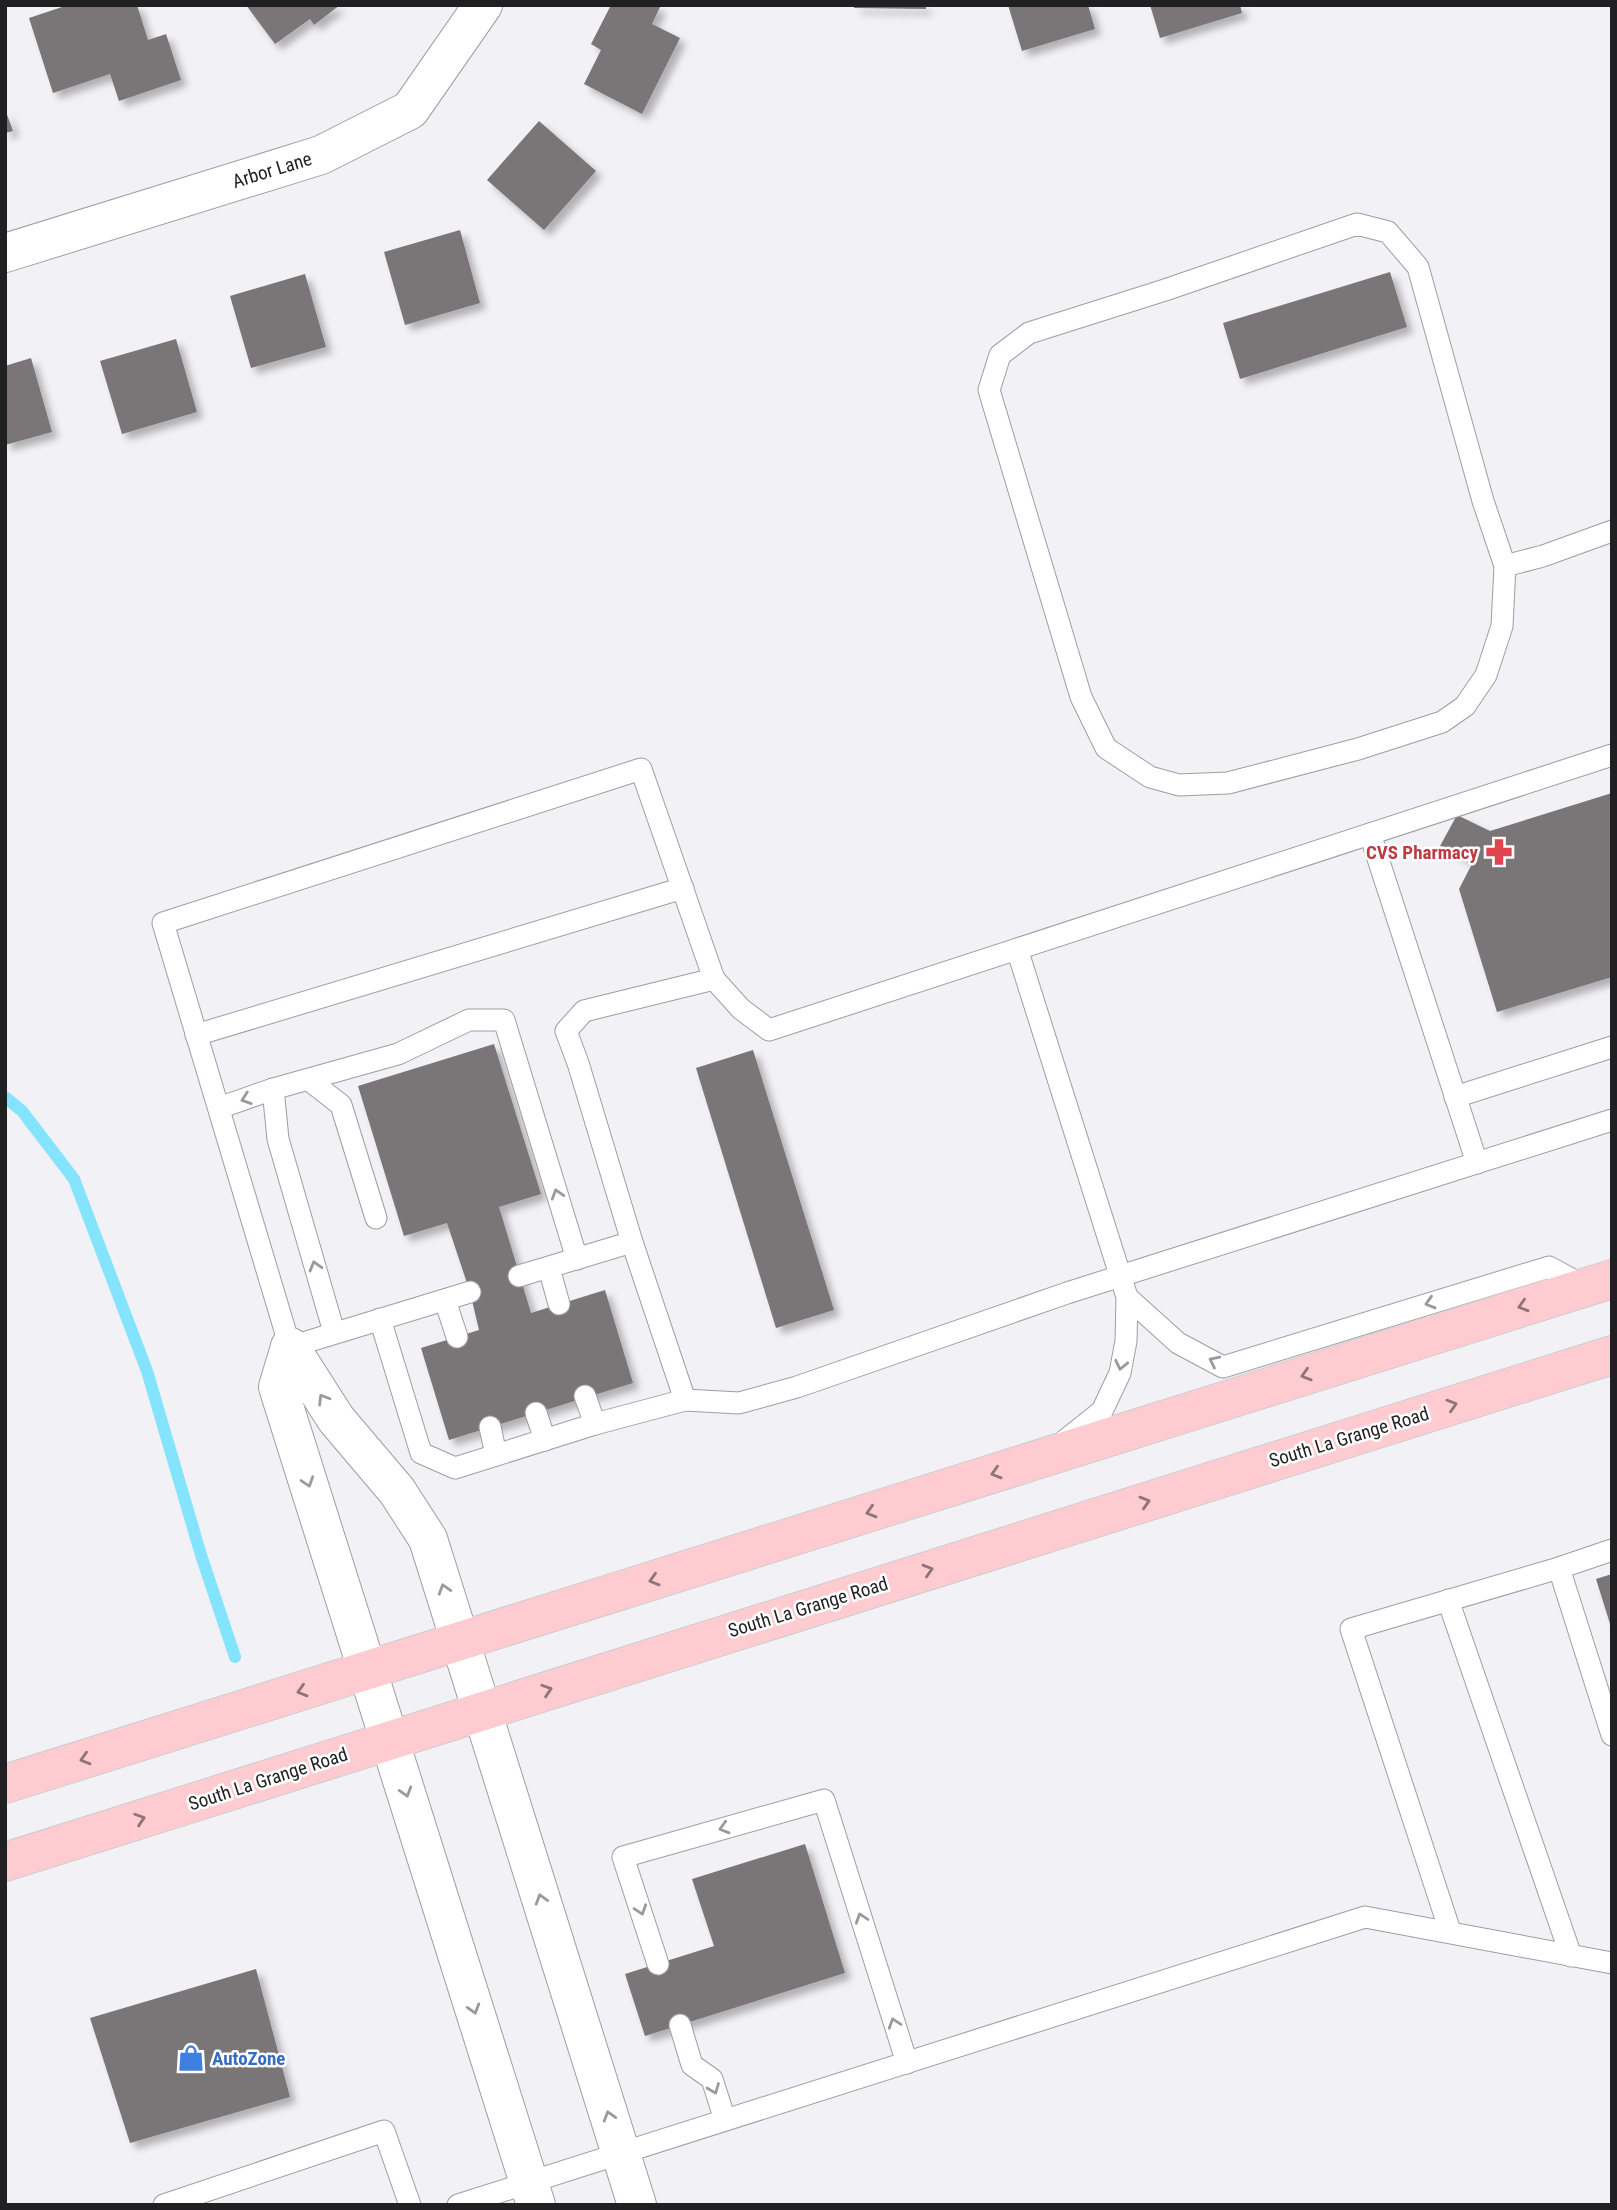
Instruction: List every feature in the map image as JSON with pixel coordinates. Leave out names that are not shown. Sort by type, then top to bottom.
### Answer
[{"type":"main road","points":[[5,1784],[1599,1283]]},
{"type":"main road","name":"South La Grange Road","points":[[5,1862],[1612,1355]]},
{"type":"street","name":"Arbor Lane","points":[[5,253],[321,155],[410,110],[483,5]]},
{"type":"street","points":[[290,1347],[336,1419],[397,1491],[428,1539],[637,2205]]},
{"type":"street","points":[[290,1347],[278,1387],[532,2194]]},
{"type":"lane","points":[[1357,225],[1388,232],[1418,267],[1483,501],[1504,566],[1502,626],[1486,675],[1465,706],[1442,722],[1358,749],[1228,783],[1178,785],[1150,777],[1106,748],[1081,696],[989,390],[1000,355],[1029,333],[1357,225]]},
{"type":"lane","points":[[1504,566],[1612,531]]},
{"type":"lane","points":[[470,1292],[290,1347],[163,923],[641,769],[714,979],[741,1009],[769,1030],[1612,755]]},
{"type":"lane","points":[[1370,834],[1477,1163]]},
{"type":"lane","points":[[196,1035],[683,888]]},
{"type":"lane","points":[[1017,949],[1124,1287],[1126,1341],[1120,1373],[1102,1411],[1045,1457]]},
{"type":"lane","points":[[685,1400],[632,1242],[579,1063],[566,1031],[584,1011],[714,979]]},
{"type":"lane","points":[[219,1108],[273,1089],[398,1054],[469,1020],[504,1020],[577,1259]]},
{"type":"lane","points":[[1455,1097],[1612,1047]]},
{"type":"lane","points":[[309,1080],[341,1105],[376,1218]]},
{"type":"lane","points":[[273,1089],[278,1139],[334,1332]]},
{"type":"lane","points":[[380,1319],[421,1453],[455,1468],[595,1424],[685,1400],[739,1403],[797,1387],[1067,1293],[1124,1287],[1477,1163],[1612,1120]]},
{"type":"lane","points":[[519,1276],[632,1242]]},
{"type":"lane","points":[[1124,1287],[1178,1342],[1223,1367],[1549,1267],[1599,1283]]},
{"type":"lane","points":[[549,1268],[559,1304]]},
{"type":"lane","points":[[445,1300],[457,1337]]},
{"type":"lane","points":[[585,1396],[595,1424]]},
{"type":"lane","points":[[536,1413],[545,1440]]},
{"type":"lane","points":[[490,1427],[496,1455]]},
{"type":"lane","points":[[1450,1931],[1351,1629],[1612,1550]]},
{"type":"lane","points":[[1559,1568],[1612,1735]]},
{"type":"lane","points":[[1448,1600],[1571,1956]]},
{"type":"lane","points":[[659,1964],[623,1857],[824,1800],[907,2063]]},
{"type":"lane","points":[[458,2205],[532,2194],[621,2153],[1365,1917],[1612,1963]]},
{"type":"lane","points":[[680,2025],[692,2066],[712,2079],[725,2120]]},
{"type":"lane","points":[[164,2205],[384,2131],[410,2205]]},
{"type":"building","points":[[68,5],[137,5],[148,40],[166,34],[181,80],[119,101],[110,74],[53,93],[29,18]]},
{"type":"building","points":[[246,5],[340,5],[314,25],[310,19],[275,44]]},
{"type":"building","points":[[611,5],[656,5],[660,7],[652,24],[680,38],[642,114],[584,84],[601,50],[591,44]]},
{"type":"building","points":[[854,5],[926,5],[926,9],[854,8]]},
{"type":"building","points":[[1008,5],[1088,5],[1095,29],[1022,51]]},
{"type":"building","points":[[1150,5],[1240,5],[1242,13],[1160,38]]},
{"type":"building","points":[[5,109],[13,131],[5,133]]},
{"type":"building","points":[[539,121],[596,171],[544,230],[487,180]]},
{"type":"building","points":[[460,230],[480,303],[405,325],[384,252]]},
{"type":"building","points":[[1390,272],[1407,327],[1240,379],[1223,323]]},
{"type":"building","points":[[305,274],[326,347],[251,368],[230,296]]},
{"type":"building","points":[[176,339],[197,412],[122,434],[100,361]]},
{"type":"building","points":[[31,358],[52,432],[5,445],[5,366]]},
{"type":"building","name":"CVS Pharmacy","points":[[1612,793],[1612,977],[1497,1012],[1459,889],[1473,862],[1440,846],[1457,815],[1490,831]]},
{"type":"building","points":[[494,1044],[541,1194],[499,1207],[531,1313],[605,1290],[633,1383],[449,1440],[421,1348],[479,1330],[470,1292],[447,1223],[404,1236],[358,1086]]},
{"type":"building","points":[[753,1050],[834,1310],[776,1328],[696,1068]]},
{"type":"building","points":[[1612,1574],[1612,1627],[1611,1627],[1596,1579]]},
{"type":"building","points":[[805,1844],[845,1973],[645,2036],[625,1974],[714,1946],[692,1879]]},
{"type":"building","name":"AutoZone","points":[[256,1969],[290,2097],[130,2143],[90,2018]]},
{"type":"waterway","points":[[5,1097],[22,1111],[74,1179],[147,1371],[201,1555],[235,1657]]},
{"type":"place","name":"CVS Pharmacy","points":[[1499,852]]},
{"type":"place","name":"AutoZone","points":[[191,2058]]}]
